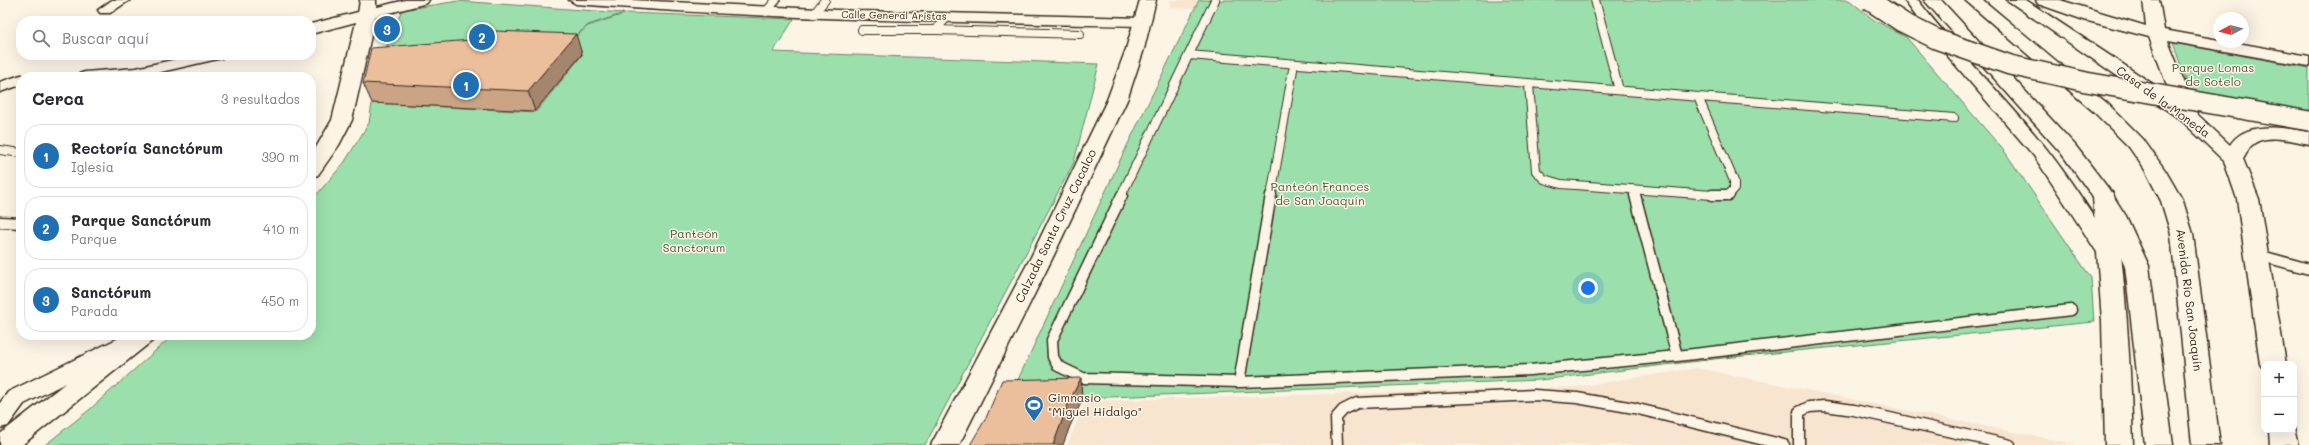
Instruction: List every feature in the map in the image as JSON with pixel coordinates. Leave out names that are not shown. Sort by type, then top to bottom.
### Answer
[{"type":"main road","name":"Calzada Santa Cruz Cacalco","points":[[945,445],[1042,257],[1117,100],[1135,49],[1148,0]]},
{"type":"main road","points":[[1869,0],[1917,30],[1953,47],[2001,64],[2049,75],[2309,121]]},
{"type":"main road","points":[[1932,0],[2046,123],[2104,197],[2129,242],[2137,266],[2159,445]]},
{"type":"main road","name":"Avenida Río San Joaquín","points":[[1973,0],[2101,108],[2136,143],[2155,170],[2172,201],[2182,234],[2206,445]]},
{"type":"main road","name":"Casa de la Moneda","points":[[2015,0],[2188,116],[2233,159],[2248,199],[2273,361]]},
{"type":"main road","points":[[2044,0],[2090,16],[2156,34],[2309,61]]},
{"type":"main road","points":[[2151,0],[2156,34],[2188,116]]},
{"type":"main road","points":[[316,162],[342,120],[368,7]]},
{"type":"main road","points":[[2233,159],[2243,142],[2252,136],[2266,133],[2309,138]]},
{"type":"main road","points":[[2104,197],[2112,261],[2118,360],[2119,445]]},
{"type":"main road","points":[[4,445],[137,340]]},
{"type":"main road","points":[[2282,433],[2284,445]]},
{"type":"street","points":[[105,10],[123,0]]},
{"type":"street","points":[[316,27],[368,7],[422,0]]},
{"type":"street","name":"Calle General Aristas","points":[[576,0],[814,14],[1141,22]]},
{"type":"street","points":[[1911,0],[1968,70],[2030,138],[2064,185],[2112,261]]},
{"type":"street","points":[[140,72],[194,60]]},
{"type":"street","points":[[0,80],[16,80]]},
{"type":"street","points":[[0,87],[16,82]]},
{"type":"street","points":[[0,420],[8,396],[132,340]]},
{"type":"lane","points":[[766,12],[776,0]]},
{"type":"lane","points":[[814,14],[825,0]]},
{"type":"lane","points":[[1215,0],[1052,340],[1051,357],[1062,372],[1083,378],[1239,382],[1530,370],[1677,356],[2071,310]]},
{"type":"lane","points":[[1595,0],[1619,90]]},
{"type":"lane","points":[[936,30],[947,17]]},
{"type":"lane","points":[[862,30],[936,30],[1080,34]]},
{"type":"lane","points":[[1189,55],[1529,85],[1619,90],[1954,118]]},
{"type":"lane","points":[[1239,382],[1294,64]]},
{"type":"lane","points":[[1529,85],[1536,171],[1544,179],[1561,184],[1728,196],[1734,189],[1734,181],[1698,97]]},
{"type":"lane","points":[[0,150],[16,152]]},
{"type":"lane","points":[[1634,190],[1677,356]]},
{"type":"lane","points":[[0,222],[16,223]]},
{"type":"lane","points":[[2257,255],[2309,269]]},
{"type":"lane","points":[[1337,445],[1333,423],[1341,410],[1357,404],[1534,395],[1577,398],[1634,408],[1784,445]]},
{"type":"lane","points":[[1799,445],[1799,412],[1809,407],[1825,406],[1854,410],[2010,445]]},
{"type":"shaded area","points":[[1171,0],[1198,0],[1194,9],[1170,8]]},
{"type":"shaded area","points":[[1697,368],[2079,445],[1067,445],[1086,401],[1575,387]]},
{"type":"green space","name":"Panteón Frances de San Joaquín","points":[[1199,0],[1849,0],[1874,20],[1906,37],[2005,152],[2091,278],[2094,322],[1723,358],[1540,380],[1008,401],[1123,154]]},
{"type":"green space","points":[[458,1],[624,13],[588,25],[556,53],[378,67],[402,10]]},
{"type":"green space","name":"Panteón Sanctorum","points":[[627,13],[794,19],[773,52],[1099,64],[1074,162],[925,445],[45,445],[89,410],[167,340],[316,340],[316,195],[344,163],[369,123],[372,103],[536,112],[583,54],[558,53],[588,26]]},
{"type":"green space","name":"Parque Lomas de Sotelo","points":[[2173,43],[2309,68],[2309,115],[2191,94]]},
{"type":"building","points":[[494,31],[576,34],[528,91],[363,83],[371,48],[471,40]]},
{"type":"building","points":[[1081,378],[1069,402],[1053,445],[970,445],[986,418],[1002,380]]},
{"type":"place","name":"Sanctórum","points":[[387,29]]},
{"type":"place","name":"Parque Sanctórum","points":[[482,37]]},
{"type":"place","name":"Rectoría Sanctórum","points":[[466,85]]},
{"type":"place","name":"Gimnasio \"Miguel Hidalgo\"","points":[[1034,422]]}]
